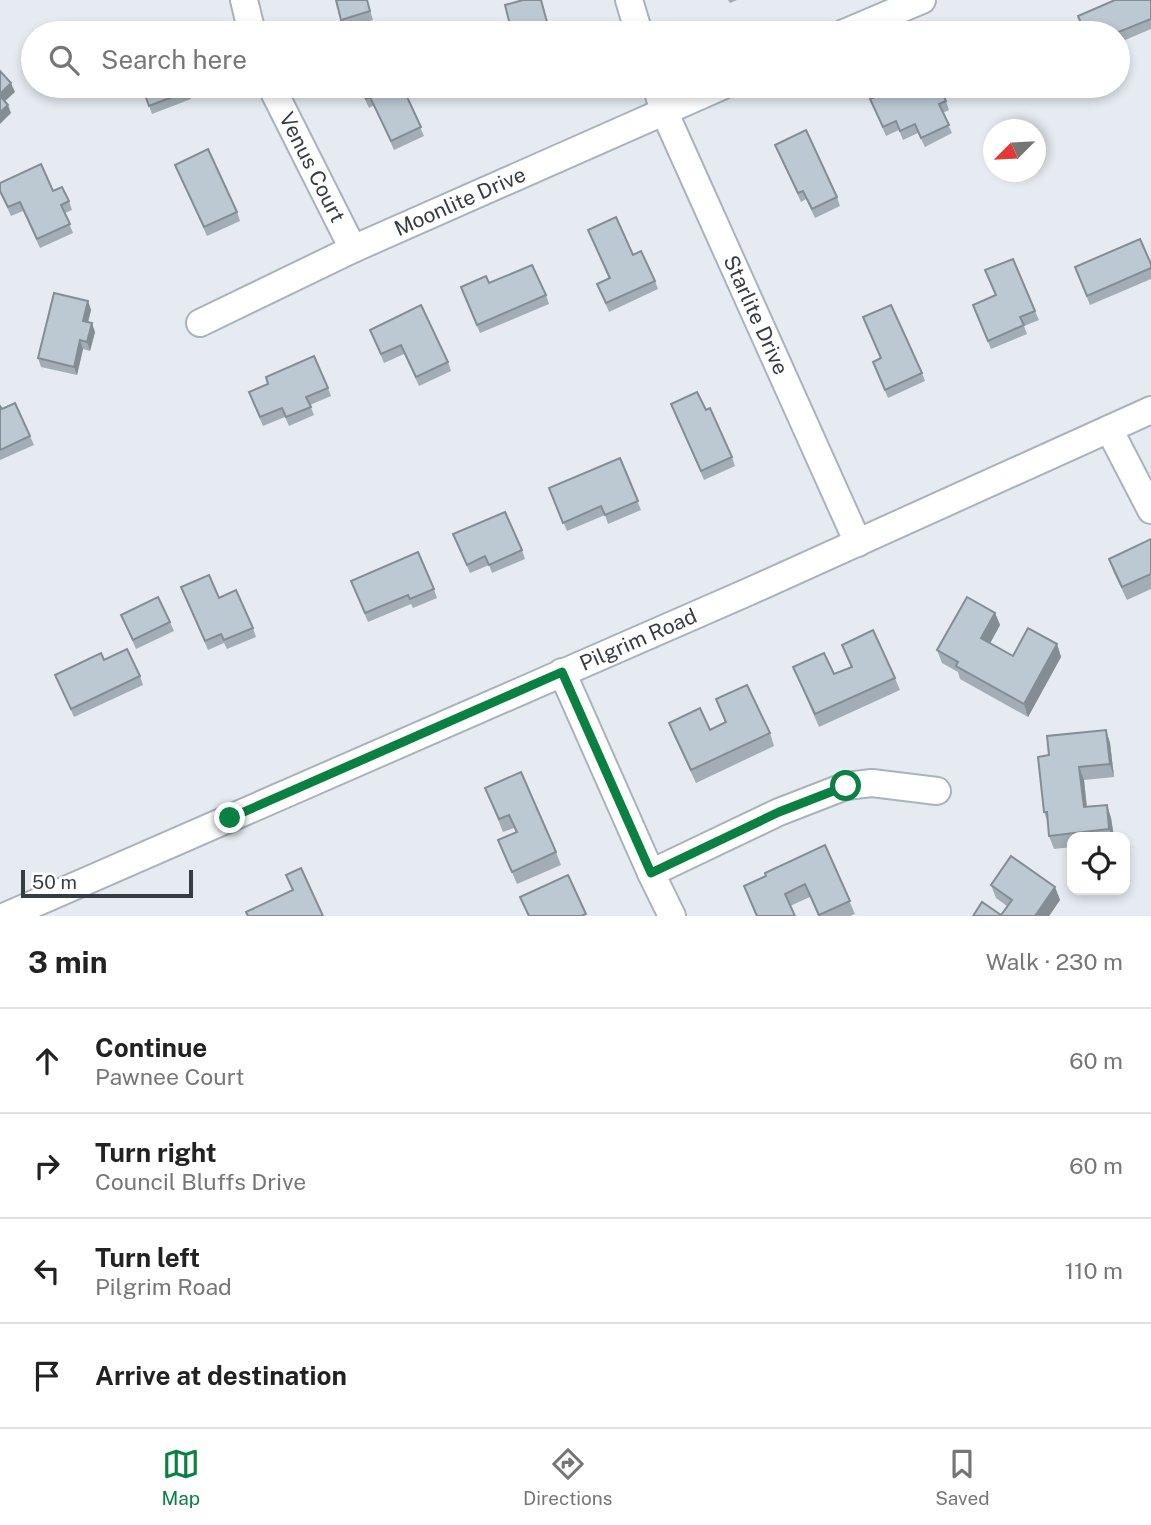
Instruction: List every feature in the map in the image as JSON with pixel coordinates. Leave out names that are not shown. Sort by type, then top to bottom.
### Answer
[{"type":"street","points":[[244,0],[249,21]]},
{"type":"street","points":[[629,0],[635,21]]},
{"type":"street","points":[[872,21],[922,0]]},
{"type":"street","name":"Venus Court","points":[[277,98],[353,249]]},
{"type":"street","name":"Starlite Drive","points":[[660,98],[858,543]]},
{"type":"street","name":"Moonlite Drive","points":[[200,323],[353,249],[694,98]]},
{"type":"street","name":"Pilgrim Road","points":[[6,916],[858,543],[1151,410]]},
{"type":"street","points":[[1109,429],[1151,510]]},
{"type":"street","points":[[562,672],[672,916]]},
{"type":"street","points":[[651,873],[779,812],[846,786],[872,783],[937,791]]},
{"type":"building","points":[[336,0],[367,0],[370,11],[341,20]]},
{"type":"building","points":[[523,0],[541,0],[547,21],[509,21],[505,5]]},
{"type":"building","points":[[1115,0],[1151,0],[1151,19],[1130,27],[1130,21],[1080,21],[1078,16]]},
{"type":"building","points":[[0,71],[11,83],[0,94]]},
{"type":"building","points":[[0,96],[8,105],[0,112]]},
{"type":"building","points":[[146,98],[170,98],[149,106]]},
{"type":"building","points":[[370,98],[408,98],[421,127],[391,141]]},
{"type":"building","points":[[945,98],[946,101],[939,104],[949,125],[921,138],[915,124],[900,131],[896,121],[883,127],[870,99]]},
{"type":"building","points":[[806,130],[837,197],[812,209],[803,191],[798,193],[775,145]]},
{"type":"building","points":[[208,149],[237,212],[204,227],[175,165]]},
{"type":"building","points":[[41,164],[53,191],[62,187],[69,201],[61,205],[70,224],[37,239],[20,202],[8,207],[0,191],[0,183]]},
{"type":"building","points":[[616,217],[633,255],[641,251],[655,281],[606,303],[597,284],[610,278],[588,230]]},
{"type":"building","points":[[1140,239],[1151,268],[1087,296],[1075,267]]},
{"type":"building","points":[[1013,259],[1035,311],[1020,317],[1024,325],[988,341],[973,305],[996,295],[985,270]]},
{"type":"building","points":[[532,265],[546,295],[477,325],[461,287],[486,276],[489,283]]},
{"type":"building","points":[[54,293],[88,301],[83,321],[92,323],[87,342],[80,340],[74,367],[38,358]]},
{"type":"building","points":[[421,305],[448,362],[416,377],[401,345],[381,354],[370,330]]},
{"type":"building","points":[[891,305],[922,373],[885,390],[873,362],[881,358],[863,317]]},
{"type":"building","points":[[314,356],[328,388],[306,397],[311,407],[286,417],[282,408],[260,417],[249,392],[268,384],[266,377]]},
{"type":"building","points":[[697,392],[706,410],[710,408],[732,457],[701,471],[671,404]]},
{"type":"building","points":[[15,403],[30,436],[0,450],[0,406],[2,409]]},
{"type":"building","points":[[620,458],[638,501],[605,515],[601,506],[563,523],[549,488]]},
{"type":"building","points":[[505,512],[522,550],[489,565],[485,556],[467,565],[453,534]]},
{"type":"building","points":[[1151,539],[1151,574],[1122,587],[1109,559]]},
{"type":"building","points":[[418,552],[434,589],[410,599],[408,595],[365,613],[351,581]]},
{"type":"building","points":[[209,575],[219,598],[236,590],[253,628],[224,640],[221,634],[205,641],[181,587]]},
{"type":"building","points":[[158,597],[170,622],[133,640],[121,615]]},
{"type":"building","points":[[967,597],[995,613],[981,638],[1013,656],[1028,628],[1057,644],[1024,704],[956,666],[958,662],[937,650]]},
{"type":"building","points":[[873,630],[895,678],[815,714],[793,667],[824,653],[834,674],[852,667],[842,645]]},
{"type":"building","points":[[127,649],[140,676],[71,709],[55,675],[101,653],[104,660]]},
{"type":"building","points":[[747,685],[770,733],[691,770],[669,723],[700,708],[710,730],[726,722],[716,699]]},
{"type":"building","points":[[1106,730],[1110,764],[1079,767],[1084,807],[1107,805],[1109,829],[1049,836],[1038,757],[1049,755],[1047,736]]},
{"type":"building","points":[[521,772],[556,852],[512,872],[498,840],[517,832],[509,815],[499,819],[485,788]]},
{"type":"building","points":[[825,845],[850,901],[819,915],[805,884],[785,894],[795,916],[757,916],[744,886],[766,876],[765,873]]},
{"type":"building","points":[[1011,856],[1055,887],[1035,916],[973,916],[982,902],[1001,915],[1012,900],[991,885]]},
{"type":"building","points":[[301,868],[323,916],[248,916],[246,912],[293,890],[286,875]]},
{"type":"building","points":[[568,875],[586,914],[529,916],[520,897]]},
{"type":"route","points":[[230,818],[562,672],[651,873],[779,812],[846,786]]}]
